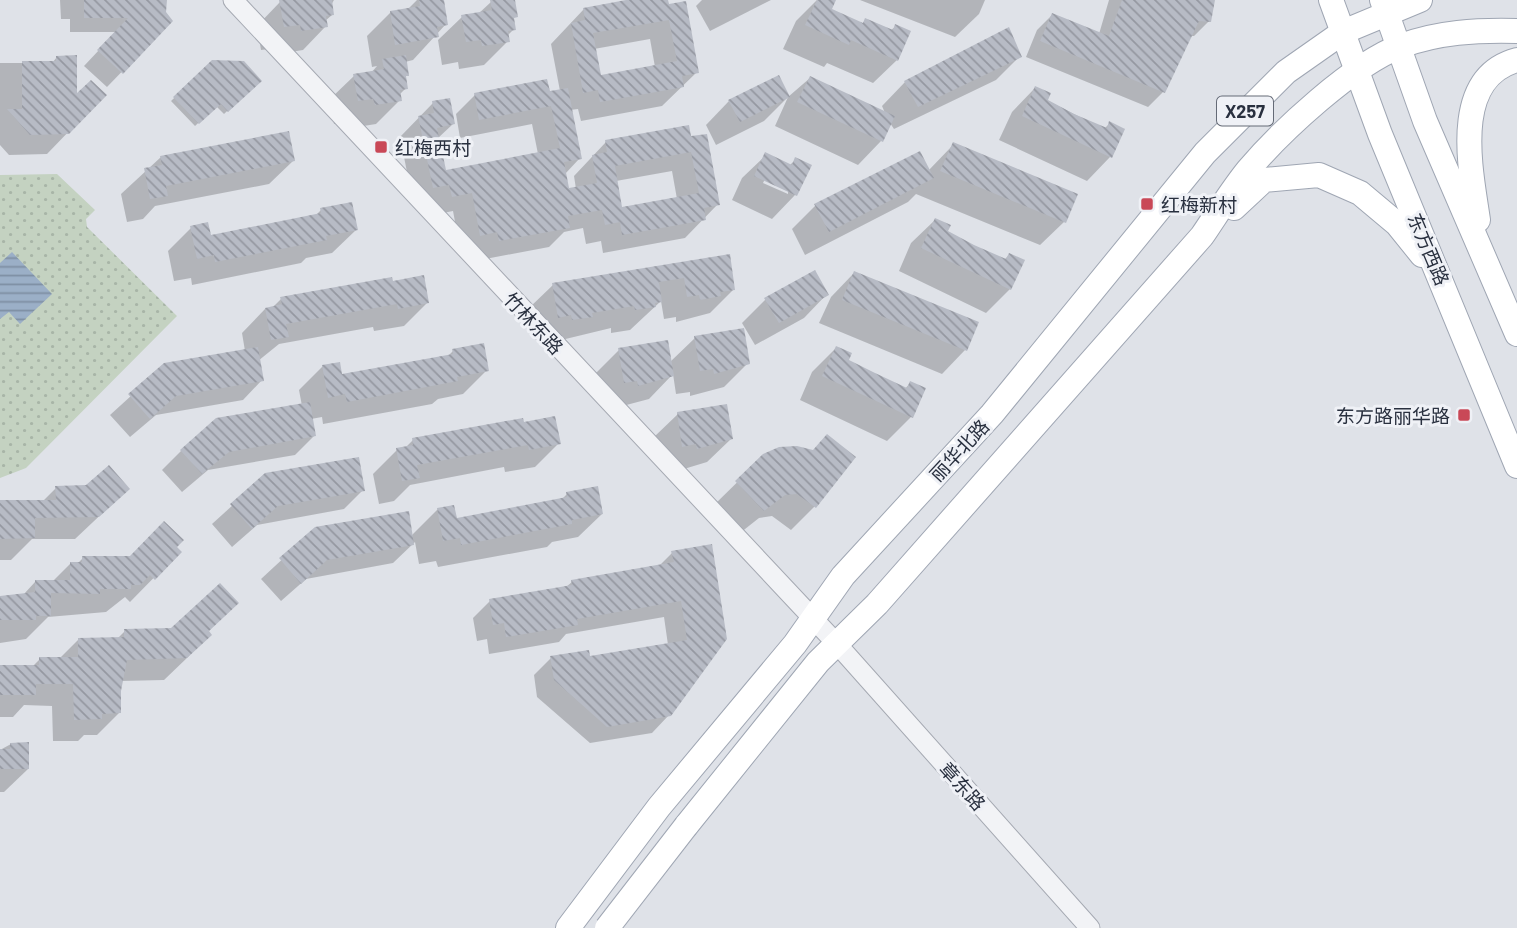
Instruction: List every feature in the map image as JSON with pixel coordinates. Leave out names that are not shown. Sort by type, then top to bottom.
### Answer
[{"type":"main road","name":"东方西路","points":[[1331,0],[1380,134],[1517,466]]},
{"type":"main road","name":"丽华北路","points":[[568,928],[659,807],[795,644],[843,576],[992,414],[1205,153],[1286,72],[1384,6],[1420,0]]},
{"type":"main road","points":[[1384,6],[1426,121],[1517,334]]},
{"type":"main road","name":"丽华北路","points":[[607,928],[810,672],[887,594],[1202,236],[1248,170],[1309,111],[1356,71],[1399,46],[1446,33],[1517,31]]},
{"type":"main road","points":[[1483,255],[1468,152],[1471,110],[1483,84],[1508,62],[1517,60]]},
{"type":"main road","points":[[1202,236],[1264,180],[1319,175],[1360,193],[1397,224],[1442,279]]},
{"type":"street","name":"竹林东路","points":[[233,0],[837,644]]},
{"type":"street","name":"章东路","points":[[837,644],[1090,928]]},
{"type":"green space","points":[[57,174],[95,210],[86,219],[87,227],[177,316],[26,468],[0,478],[0,175]]},
{"type":"water","points":[[12,252],[52,294],[20,324],[9,312],[0,319],[0,263]]},
{"type":"building","points":[[84,0],[167,0],[166,12],[173,21],[123,74],[97,50],[128,18],[84,18]]},
{"type":"building","points":[[279,0],[332,0],[334,15],[326,16],[328,27],[301,31],[300,25],[284,27]]},
{"type":"building","points":[[419,0],[444,0],[448,25],[437,27],[439,37],[395,45],[390,11],[420,6]]},
{"type":"building","points":[[490,0],[515,0],[518,17],[514,18],[516,30],[508,31],[510,42],[482,46],[481,40],[466,42],[461,15],[492,10]]},
{"type":"building","points":[[626,0],[668,0],[669,4],[686,1],[699,73],[682,76],[684,87],[600,102],[598,90],[583,93],[571,23],[585,20],[583,8]],"holes":[[[669,20],[677,61],[601,75],[593,33]]]},
{"type":"building","points":[[817,0],[836,0],[832,9],[863,23],[865,18],[893,30],[895,24],[911,31],[898,61],[851,40],[849,45],[805,25]]},
{"type":"building","points":[[1122,0],[1215,0],[1211,22],[1199,21],[1165,93],[1040,41],[1052,13],[1109,36]]},
{"type":"building","points":[[1009,27],[1022,57],[918,107],[904,81]]},
{"type":"building","points":[[77,55],[77,93],[91,80],[107,95],[69,134],[30,135],[7,109],[22,109],[22,61],[56,61],[56,56]]},
{"type":"building","points":[[406,55],[408,89],[400,90],[402,101],[375,105],[373,99],[358,101],[353,74],[384,69],[382,59]]},
{"type":"building","points":[[212,60],[244,61],[262,81],[228,112],[221,104],[199,124],[173,97]]},
{"type":"building","points":[[779,75],[790,97],[740,122],[728,100]]},
{"type":"building","points":[[810,76],[895,116],[883,142],[797,102]]},
{"type":"building","points":[[547,79],[550,91],[568,88],[582,159],[564,162],[569,188],[597,183],[592,155],[607,152],[605,140],[689,125],[691,136],[707,134],[720,205],[704,208],[706,220],[622,235],[620,222],[605,225],[602,210],[568,216],[570,228],[499,241],[497,232],[480,236],[472,193],[452,197],[449,185],[433,188],[418,116],[434,113],[432,101],[450,98],[455,124],[437,128],[446,170],[560,148],[551,106],[479,120],[474,93]],"holes":[[[691,152],[699,193],[622,207],[615,166]]]},
{"type":"building","points":[[1035,86],[1051,93],[1048,100],[1074,114],[1107,128],[1109,121],[1125,129],[1112,158],[1022,116]]},
{"type":"building","points":[[289,131],[295,161],[166,186],[168,196],[150,199],[144,168],[162,165],[160,156]]},
{"type":"building","points":[[953,142],[1078,194],[1066,223],[940,171]]},
{"type":"building","points":[[920,151],[934,178],[829,232],[814,204]]},
{"type":"building","points":[[765,152],[792,165],[795,157],[812,165],[797,196],[754,176]]},
{"type":"building","points":[[352,202],[358,230],[326,236],[327,240],[215,262],[214,255],[197,259],[190,226],[208,222],[211,235],[321,213],[320,208]]},
{"type":"building","points":[[935,218],[951,225],[948,231],[974,245],[1006,259],[1009,253],[1025,260],[1011,290],[921,248]]},
{"type":"building","points":[[730,254],[735,290],[720,292],[721,296],[700,300],[699,295],[687,297],[684,278],[659,282],[662,302],[655,303],[656,307],[635,310],[634,306],[592,313],[593,317],[572,320],[571,315],[558,318],[552,283]]},
{"type":"building","points":[[815,270],[829,295],[779,323],[764,298]]},
{"type":"building","points":[[854,271],[979,322],[967,351],[842,300]]},
{"type":"building","points":[[424,275],[429,303],[398,309],[397,304],[286,324],[289,337],[271,340],[265,308],[282,304],[280,297],[392,277],[393,281]]},
{"type":"building","points":[[744,328],[750,364],[714,374],[713,369],[700,371],[694,336]]},
{"type":"building","points":[[668,340],[674,376],[638,386],[637,381],[624,383],[618,348]]},
{"type":"building","points":[[484,343],[489,371],[457,377],[458,381],[347,402],[345,394],[328,398],[322,365],[340,362],[342,374],[453,354],[452,349]]},
{"type":"building","points":[[836,346],[852,353],[849,360],[907,388],[910,381],[926,388],[913,418],[822,376]]},
{"type":"building","points":[[258,347],[264,381],[176,396],[150,419],[128,394],[164,363]]},
{"type":"building","points":[[310,402],[316,436],[229,452],[202,474],[180,450],[216,418]]},
{"type":"building","points":[[727,404],[733,439],[697,449],[696,444],[682,447],[677,412]]},
{"type":"building","points":[[555,416],[561,444],[529,450],[528,445],[417,465],[420,478],[402,481],[396,448],[413,445],[412,438],[523,418],[524,422]]},
{"type":"building","points":[[827,434],[856,457],[816,508],[797,494],[785,495],[764,511],[735,481],[763,454],[779,447],[797,446],[813,450]]},
{"type":"building","points":[[359,457],[365,491],[278,506],[252,529],[230,504],[265,473]]},
{"type":"building","points":[[109,465],[130,489],[99,517],[35,518],[35,538],[0,539],[0,500],[56,500],[55,486],[86,485]]},
{"type":"building","points":[[598,486],[603,514],[572,520],[572,524],[461,545],[460,538],[443,541],[437,508],[454,505],[457,518],[567,497],[566,492]]},
{"type":"building","points":[[409,511],[414,545],[327,560],[301,584],[279,558],[315,527]]},
{"type":"building","points":[[164,521],[184,540],[177,547],[182,552],[155,580],[150,575],[140,585],[131,585],[131,589],[100,589],[100,594],[51,593],[51,616],[36,616],[36,620],[0,620],[0,596],[35,592],[35,580],[70,580],[70,562],[82,562],[82,556],[130,556]]},
{"type":"building","points":[[712,544],[727,639],[671,716],[607,727],[554,680],[550,656],[589,650],[590,656],[687,640],[681,601],[577,619],[578,625],[506,637],[504,623],[493,625],[489,599],[572,585],[571,580],[674,562],[671,551]]},
{"type":"building","points":[[220,583],[239,603],[209,631],[212,635],[187,658],[127,660],[121,691],[121,713],[102,714],[102,719],[74,720],[73,684],[36,684],[36,695],[0,695],[0,665],[39,665],[39,657],[78,657],[78,638],[124,637],[124,629],[171,628]]},
{"type":"building","points":[[29,742],[29,769],[0,769],[0,749],[10,749],[10,743]]},
{"type":"place","name":"红梅西村","points":[[381,147]]},
{"type":"place","name":"红梅新村","points":[[1147,204]]},
{"type":"place","name":"东方路丽华路","points":[[1464,415]]}]
